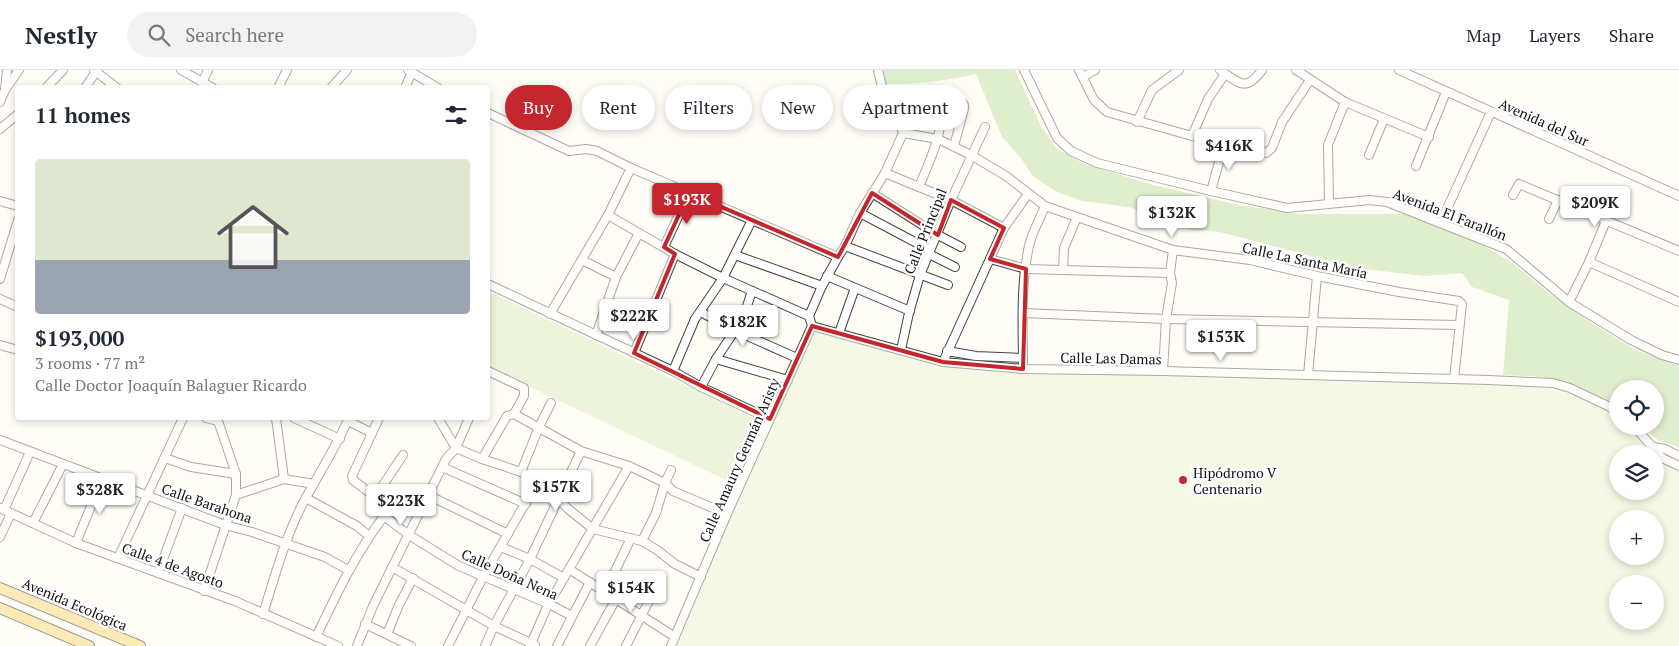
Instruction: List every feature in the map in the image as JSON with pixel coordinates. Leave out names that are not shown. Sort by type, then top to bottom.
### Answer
[{"type":"main road","name":"Avenida Ecológica","points":[[0,588],[140,646]]},
{"type":"main road","points":[[0,608],[89,646]]},
{"type":"street","points":[[5,90],[7,70]]},
{"type":"street","points":[[0,102],[5,90],[19,70]]},
{"type":"street","points":[[49,85],[63,70]]},
{"type":"street","points":[[180,70],[209,85]]},
{"type":"street","points":[[203,81],[208,70]]},
{"type":"street","points":[[280,85],[287,70]]},
{"type":"street","points":[[334,85],[347,70]]},
{"type":"street","points":[[878,70],[882,85]]},
{"type":"street","name":"Avenida El Farallón","points":[[1024,70],[1054,133],[1071,151],[1097,162],[1287,208],[1379,200],[1506,248],[1568,302],[1631,340],[1662,355],[1679,360]]},
{"type":"street","points":[[1095,70],[1081,74],[1094,100],[1107,112],[1137,122],[1266,153],[1269,152],[1282,122],[1310,80]]},
{"type":"street","points":[[1137,122],[1152,90],[1179,70]]},
{"type":"street","points":[[1192,136],[1208,98],[1222,72],[1243,84],[1250,84],[1262,70]]},
{"type":"street","points":[[1296,70],[1344,102],[1429,137]]},
{"type":"street","name":"Avenida del Sur","points":[[1399,70],[1679,196]]},
{"type":"street","points":[[87,85],[96,71],[113,85]]},
{"type":"street","points":[[406,85],[410,71],[433,85]]},
{"type":"street","points":[[1416,166],[1446,92]]},
{"type":"street","points":[[1329,203],[1328,145],[1344,102]]},
{"type":"street","points":[[1441,222],[1491,112]]},
{"type":"street","points":[[490,113],[569,151],[586,149],[598,151],[631,168],[838,257]]},
{"type":"street","points":[[0,129],[15,116]]},
{"type":"street","points":[[1369,155],[1384,119]]},
{"type":"street","name":"Calle Principal","points":[[901,350],[920,275],[951,200],[985,127]]},
{"type":"street","points":[[812,326],[810,316],[822,286],[846,246],[860,213],[885,173],[904,133],[903,130]]},
{"type":"street","points":[[918,187],[940,130]]},
{"type":"street","points":[[954,146],[958,130]]},
{"type":"street","name":"Calle La Santa María","points":[[904,133],[938,139],[954,146],[1006,176],[1045,206],[1173,250],[1250,260],[1317,276],[1399,292],[1459,301],[1462,304],[1459,325]]},
{"type":"street","points":[[1211,191],[1224,144]]},
{"type":"street","points":[[550,314],[608,215],[631,168]]},
{"type":"street","points":[[885,173],[951,200],[1004,228]]},
{"type":"street","points":[[1513,195],[1519,184],[1679,251]]},
{"type":"street","points":[[664,247],[689,193]]},
{"type":"street","points":[[872,193],[961,246]]},
{"type":"street","points":[[942,362],[1004,228],[1028,194]]},
{"type":"street","points":[[1549,219],[1558,200]]},
{"type":"street","points":[[0,201],[15,205]]},
{"type":"street","points":[[1023,369],[1023,313],[1029,244],[1045,206]]},
{"type":"street","points":[[860,213],[955,267]]},
{"type":"street","points":[[608,215],[675,254],[723,278],[810,316]]},
{"type":"street","points":[[1062,270],[1064,248],[1077,217]]},
{"type":"street","points":[[673,371],[695,319],[723,278],[752,220]]},
{"type":"street","points":[[1568,302],[1589,262],[1606,221]]},
{"type":"street","points":[[0,278],[15,231]]},
{"type":"street","points":[[596,335],[616,276],[639,233]]},
{"type":"street","points":[[846,246],[948,285]]},
{"type":"street","points":[[1163,371],[1166,319],[1172,283],[1170,273],[1173,250]]},
{"type":"street","points":[[9,252],[15,255]]},
{"type":"street","points":[[634,353],[675,254]]},
{"type":"street","points":[[735,255],[822,286]]},
{"type":"street","points":[[990,259],[1026,269],[1170,273]]},
{"type":"street","points":[[582,260],[616,276]]},
{"type":"street","points":[[1589,262],[1679,302]]},
{"type":"street","points":[[827,276],[910,311]]},
{"type":"street","points":[[1308,375],[1317,276]]},
{"type":"street","points":[[490,285],[770,419]]},
{"type":"street","points":[[839,333],[855,288]]},
{"type":"street","points":[[701,387],[716,359],[743,318],[752,291]]},
{"type":"street","points":[[0,299],[15,306]]},
{"type":"street","points":[[701,312],[734,330],[797,358]]},
{"type":"street","points":[[1023,313],[1166,319],[1459,325],[1454,379]]},
{"type":"street","name":"Calle Las Damas","points":[[812,326],[942,362],[1023,369],[1163,371],[1553,383],[1570,388],[1609,407]]},
{"type":"street","name":"Calle Amaury Germán Aristy","points":[[670,646],[812,326]]},
{"type":"street","points":[[0,345],[15,349]]},
{"type":"street","points":[[947,351],[976,356],[1023,358]]},
{"type":"street","points":[[716,359],[788,380]]},
{"type":"street","points":[[490,374],[524,388],[524,396],[514,414]]},
{"type":"street","points":[[521,472],[551,403]]},
{"type":"street","points":[[482,459],[507,416],[514,414],[581,451],[629,466],[665,483],[673,490],[727,514]]},
{"type":"street","points":[[118,558],[182,420]]},
{"type":"street","points":[[204,591],[236,495],[236,474],[218,420]]},
{"type":"street","points":[[276,420],[284,480]]},
{"type":"street","points":[[298,420],[340,439]]},
{"type":"street","points":[[263,614],[286,542],[306,498],[340,439],[348,420]]},
{"type":"street","points":[[350,420],[372,433]]},
{"type":"street","points":[[378,420],[352,478],[375,497],[403,455]]},
{"type":"street","points":[[439,420],[456,448],[521,472],[538,481],[593,529],[642,541],[675,564],[700,577]]},
{"type":"street","points":[[356,646],[392,567],[446,459],[456,448],[469,420]]},
{"type":"street","points":[[1643,435],[1652,445]]},
{"type":"street","name":"Calle Barahona","points":[[0,440],[225,525],[286,542],[325,557],[348,570]]},
{"type":"street","points":[[1664,449],[1679,456]]},
{"type":"street","points":[[486,646],[494,626],[530,559],[581,451]]},
{"type":"street","points":[[0,537],[5,510],[30,452]]},
{"type":"street","points":[[165,458],[192,467],[236,474]]},
{"type":"street","points":[[1664,459],[1679,466]]},
{"type":"street","points":[[33,523],[63,464]]},
{"type":"street","points":[[392,567],[494,626],[532,645],[549,604],[629,466]]},
{"type":"street","points":[[442,467],[526,504]]},
{"type":"street","points":[[642,541],[656,513],[671,470]]},
{"type":"street","points":[[76,543],[102,479]]},
{"type":"street","points":[[236,495],[284,480],[314,484]]},
{"type":"street","points":[[448,646],[538,481]]},
{"type":"street","points":[[428,495],[508,534]]},
{"type":"street","name":"Calle Doña Nena","points":[[375,497],[374,506],[384,516],[409,535],[459,566],[549,604],[572,616]]},
{"type":"street","points":[[306,498],[357,526],[369,536]]},
{"type":"street","points":[[158,573],[182,508]]},
{"type":"street","name":"Calle 4 de Agosto","points":[[5,510],[76,543],[235,601],[338,646]]},
{"type":"street","points":[[316,637],[348,570],[384,516]]},
{"type":"street","points":[[605,592],[631,538]]},
{"type":"street","points":[[501,547],[530,559],[564,578]]},
{"type":"street","points":[[569,569],[675,637]]},
{"type":"street","points":[[387,634],[413,578]]},
{"type":"street","points":[[557,646],[590,582]]},
{"type":"street","points":[[626,646],[655,589]]},
{"type":"street","points":[[590,646],[616,599]]},
{"type":"street","points":[[365,624],[411,646]]},
{"type":"highlighted area","points":[[689,193],[838,257],[872,193],[938,235],[951,200],[1004,228],[990,259],[1026,269],[1023,369],[943,362],[812,326],[770,419],[634,353],[675,254],[664,247]]},
{"type":"green space","points":[[883,70],[1015,70],[1041,126],[1057,149],[1082,163],[1153,185],[1239,205],[1301,214],[1419,214],[1451,226],[1516,265],[1545,290],[1596,326],[1636,350],[1679,366],[1679,447],[1658,440],[1652,435],[1664,435],[1664,380],[1609,380],[1609,404],[1576,385],[1553,379],[1503,375],[1509,300],[1472,287],[1462,273],[1425,276],[1355,268],[1220,232],[1191,230],[1129,207],[1082,201],[1057,192],[1033,176],[1021,158],[1002,137],[976,74],[931,82],[886,84]]},
{"type":"green space","points":[[490,292],[758,420],[730,482],[490,368]]},
{"type":"green space","name":"Hipódromo V Centenario","points":[[819,332],[909,355],[1023,372],[1538,386],[1562,391],[1595,404],[1609,412],[1609,435],[1637,435],[1645,445],[1609,445],[1609,500],[1664,500],[1664,464],[1679,469],[1679,646],[674,646],[812,335]]},
{"type":"place","name":"Hipódromo V Centenario","points":[[1183,480]]}]
